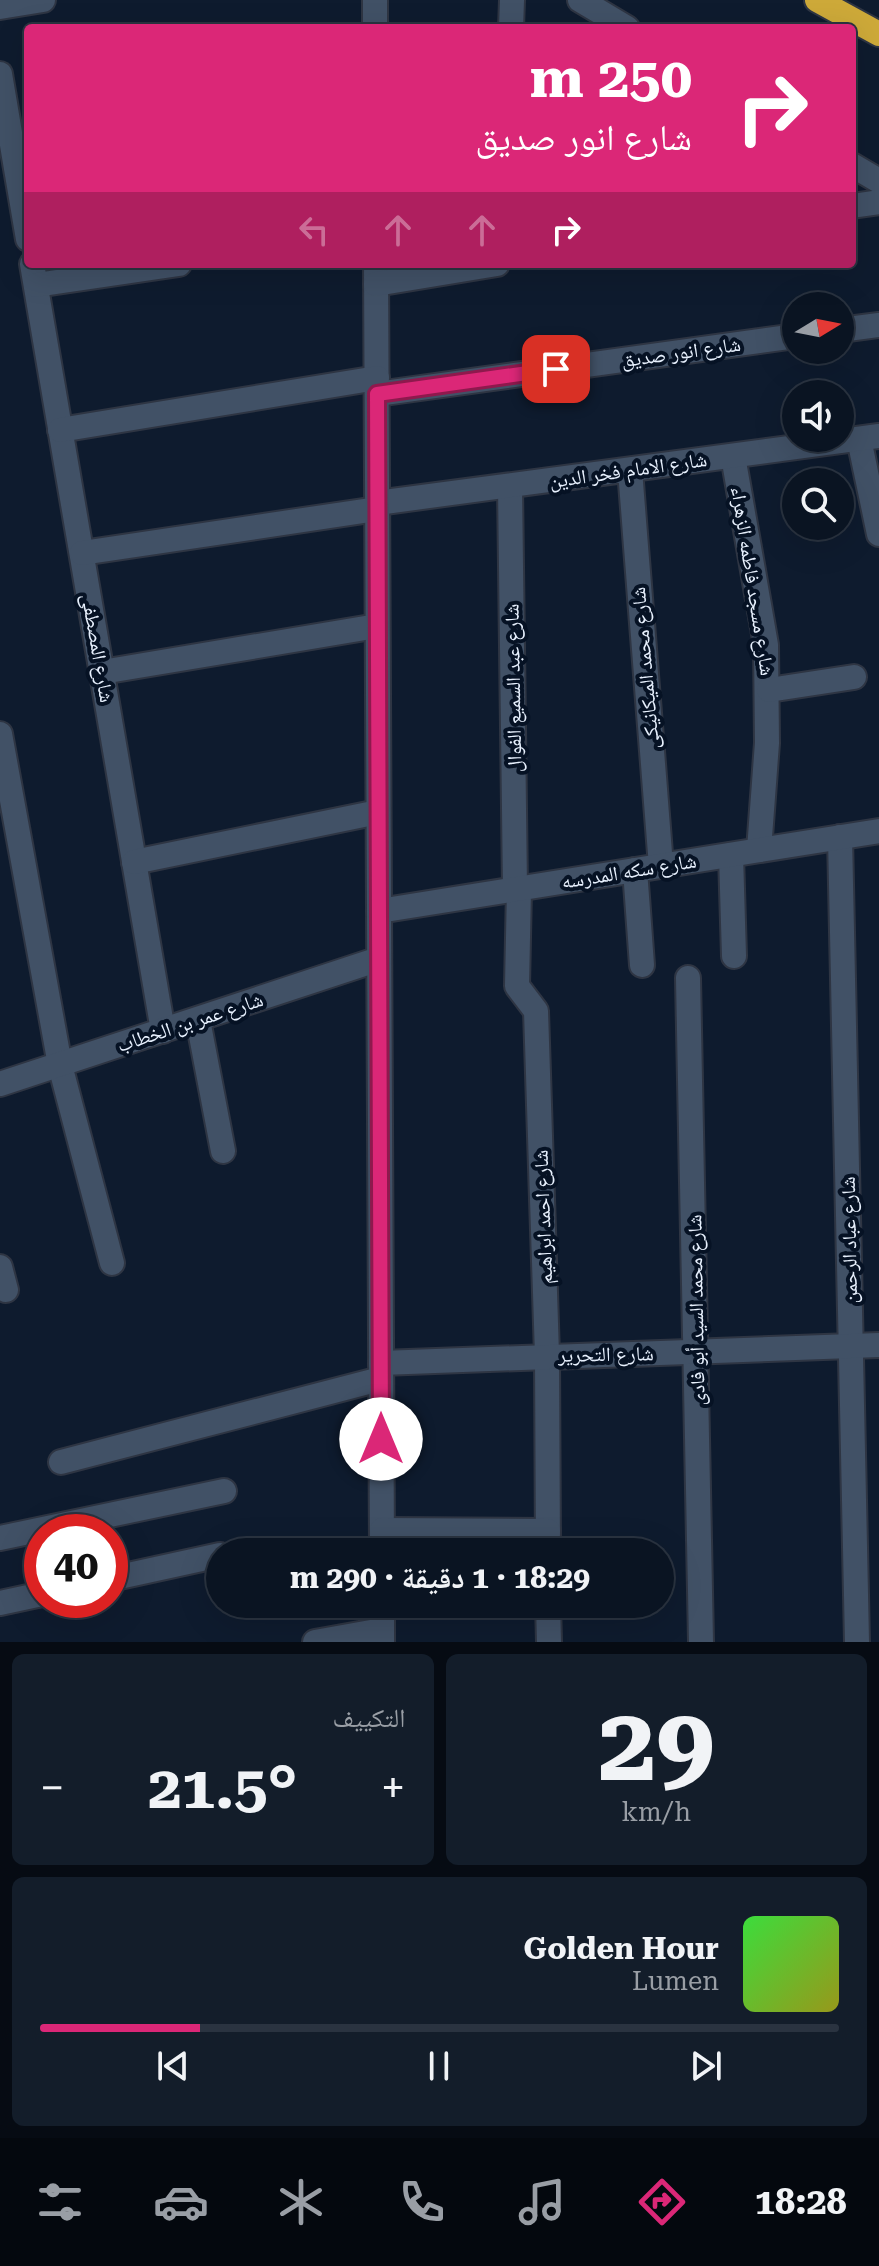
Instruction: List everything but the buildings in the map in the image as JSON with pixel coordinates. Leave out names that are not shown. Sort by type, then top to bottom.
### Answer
[{"type":"highway","points":[[817,0],[879,34]]},
{"type":"street","points":[[0,7],[43,0]]},
{"type":"street","points":[[375,0],[375,24]]},
{"type":"street","points":[[511,24],[512,0]]},
{"type":"street","points":[[580,0],[620,24]]},
{"type":"street","points":[[0,74],[20,140],[24,190]]},
{"type":"street","points":[[856,167],[879,181]]},
{"type":"street","points":[[856,205],[879,202]]},
{"type":"street","points":[[34,275],[126,268]]},
{"type":"street","points":[[382,1538],[376,274],[449,268]]},
{"type":"street","name":"شارع المصطفى","points":[[34,275],[163,1031]]},
{"type":"street","points":[[854,328],[879,325]]},
{"type":"street","name":"شارع انور صديق","points":[[60,430],[377,386],[782,338]]},
{"type":"street","points":[[869,437],[879,534]]},
{"type":"street","name":"شارع الامام فخر الدين","points":[[82,553],[510,486],[869,437]]},
{"type":"street","name":"شارع مسجد فاطمه الزهراء","points":[[733,456],[766,645],[769,690],[759,850]]},
{"type":"street","name":"شارع محمد الميكانيكى","points":[[630,470],[661,866]]},
{"type":"street","name":"شارع عبد السميع الفوال","points":[[510,486],[517,889]]},
{"type":"street","points":[[102,672],[377,626]]},
{"type":"street","points":[[769,690],[854,677]]},
{"type":"street","points":[[0,734],[60,1065],[112,1263]]},
{"type":"street","points":[[134,862],[378,812]]},
{"type":"street","name":"شارع سكه المدرسه","points":[[379,911],[879,831]]},
{"type":"street","name":"شارع عباد الرحمن","points":[[840,837],[851,1346],[867,1555],[857,1642]]},
{"type":"street","points":[[731,855],[734,956]]},
{"type":"street","points":[[635,870],[642,965]]},
{"type":"street","name":"شارع احمد ابراهيم","points":[[517,889],[517,986],[536,1011],[547,1355],[548,1538]]},
{"type":"street","name":"شارع عمر بن الخطاب","points":[[0,1084],[379,959]]},
{"type":"street","name":"شارع محمد السيد أبو فادى","points":[[688,978],[701,1642]]},
{"type":"street","points":[[198,1020],[223,1151]]},
{"type":"street","name":"شارع التحرير","points":[[61,1462],[380,1371],[547,1355],[879,1345]]},
{"type":"street","points":[[0,1538],[224,1491]]},
{"type":"street","points":[[128,1575],[206,1558]]},
{"type":"street","points":[[0,1603],[24,1598]]},
{"type":"street","points":[[548,1618],[549,1642]]},
{"type":"street","points":[[315,1642],[382,1636]]},
{"type":"route","points":[[381,1439],[377,394],[556,369]]}]
